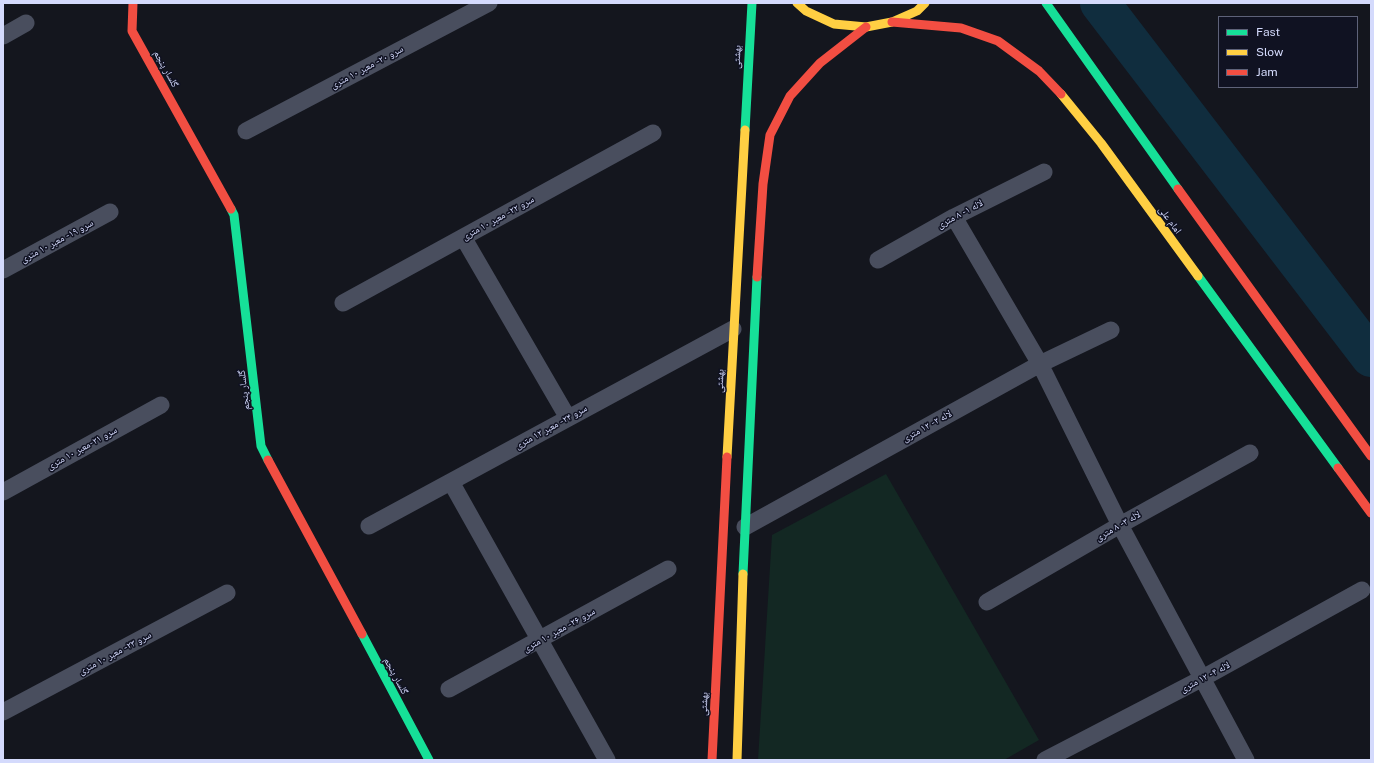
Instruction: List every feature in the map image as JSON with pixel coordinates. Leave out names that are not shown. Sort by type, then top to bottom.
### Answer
[{"type":"street","name":"گلسار پنجم","points":[[133,3],[132,31],[234,215],[261,446],[429,760]]},
{"type":"street","name":"سرو ۲۰- معبر ۱۰ متری","points":[[246,131],[465,8],[488,3]]},
{"type":"street","name":"بهشتی","points":[[712,760],[733,329],[752,3]]},
{"type":"street","points":[[797,3],[806,11],[834,24],[866,27],[892,22],[917,11],[925,3]]},
{"type":"street","points":[[1046,3],[1222,252],[1371,456]]},
{"type":"street","name":"امام علی","points":[[892,22],[960,28],[998,41],[1044,77],[1072,106],[1096,137],[1371,514]]},
{"type":"street","points":[[3,36],[26,23]]},
{"type":"street","points":[[737,760],[745,527],[762,184],[770,135],[790,96],[820,63],[866,27]]},
{"type":"street","name":"سرو ۲۲- معبر ۱۰ متری","points":[[343,303],[653,133]]},
{"type":"street","name":"لاله ۱- ۸ متری","points":[[878,260],[954,217],[1044,172]]},
{"type":"street","name":"سرو ۱۹- معبر ۱۰ متری","points":[[3,270],[110,212]]},
{"type":"street","points":[[954,217],[1040,364],[1120,525],[1246,760]]},
{"type":"street","points":[[463,237],[568,418]]},
{"type":"street","name":"سرو ۲۴- معبر ۱۲ متری","points":[[369,526],[733,329]]},
{"type":"street","name":"لاله ۲- ۱۲ متری","points":[[745,527],[1040,364],[1112,330]]},
{"type":"street","name":"سرو ۲۱-معبر ۱۰ متری","points":[[3,492],[161,405]]},
{"type":"street","name":"لاله ۳- ۸ متری","points":[[987,602],[1120,525],[1250,453]]},
{"type":"street","points":[[451,482],[607,760]]},
{"type":"street","name":"سرو ۲۶- معبر ۱۰ متری","points":[[449,689],[541,640],[668,569]]},
{"type":"street","name":"لاله ۴- ۱۲ متری","points":[[1045,760],[1202,679],[1362,590]]},
{"type":"street","name":"سرو ۲۳- معبر ۱۰ متری","points":[[3,712],[227,593]]},
{"type":"green space","points":[[886,474],[1039,740],[1004,760],[758,760],[772,535]]},
{"type":"waterway","points":[[1100,3],[1371,357]]},
{"type":"traffic: fast","points":[[745,130],[752,3]]},
{"type":"traffic: fast","points":[[1046,3],[1178,189]]},
{"type":"traffic: fast","points":[[231,209],[234,215],[261,446],[268,460]]},
{"type":"traffic: fast","points":[[1198,276],[1338,468]]},
{"type":"traffic: fast","points":[[743,574],[757,277]]},
{"type":"traffic: fast","points":[[362,634],[429,760]]},
{"type":"traffic: slow","points":[[797,3],[806,11],[834,24],[866,27],[892,22],[917,11],[925,3]]},
{"type":"traffic: slow","points":[[1061,94],[1101,143],[1198,276]]},
{"type":"traffic: slow","points":[[727,457],[745,130]]},
{"type":"traffic: slow","points":[[737,760],[743,574]]},
{"type":"traffic: jam","points":[[133,3],[132,31],[231,209]]},
{"type":"traffic: jam","points":[[892,22],[961,28],[998,41],[1039,71],[1061,94]]},
{"type":"traffic: jam","points":[[757,277],[763,184],[770,135],[790,96],[820,63],[866,27]]},
{"type":"traffic: jam","points":[[1178,189],[1371,456]]},
{"type":"traffic: jam","points":[[712,760],[727,457]]},
{"type":"traffic: jam","points":[[268,460],[362,634]]},
{"type":"traffic: jam","points":[[1338,468],[1371,513]]}]
